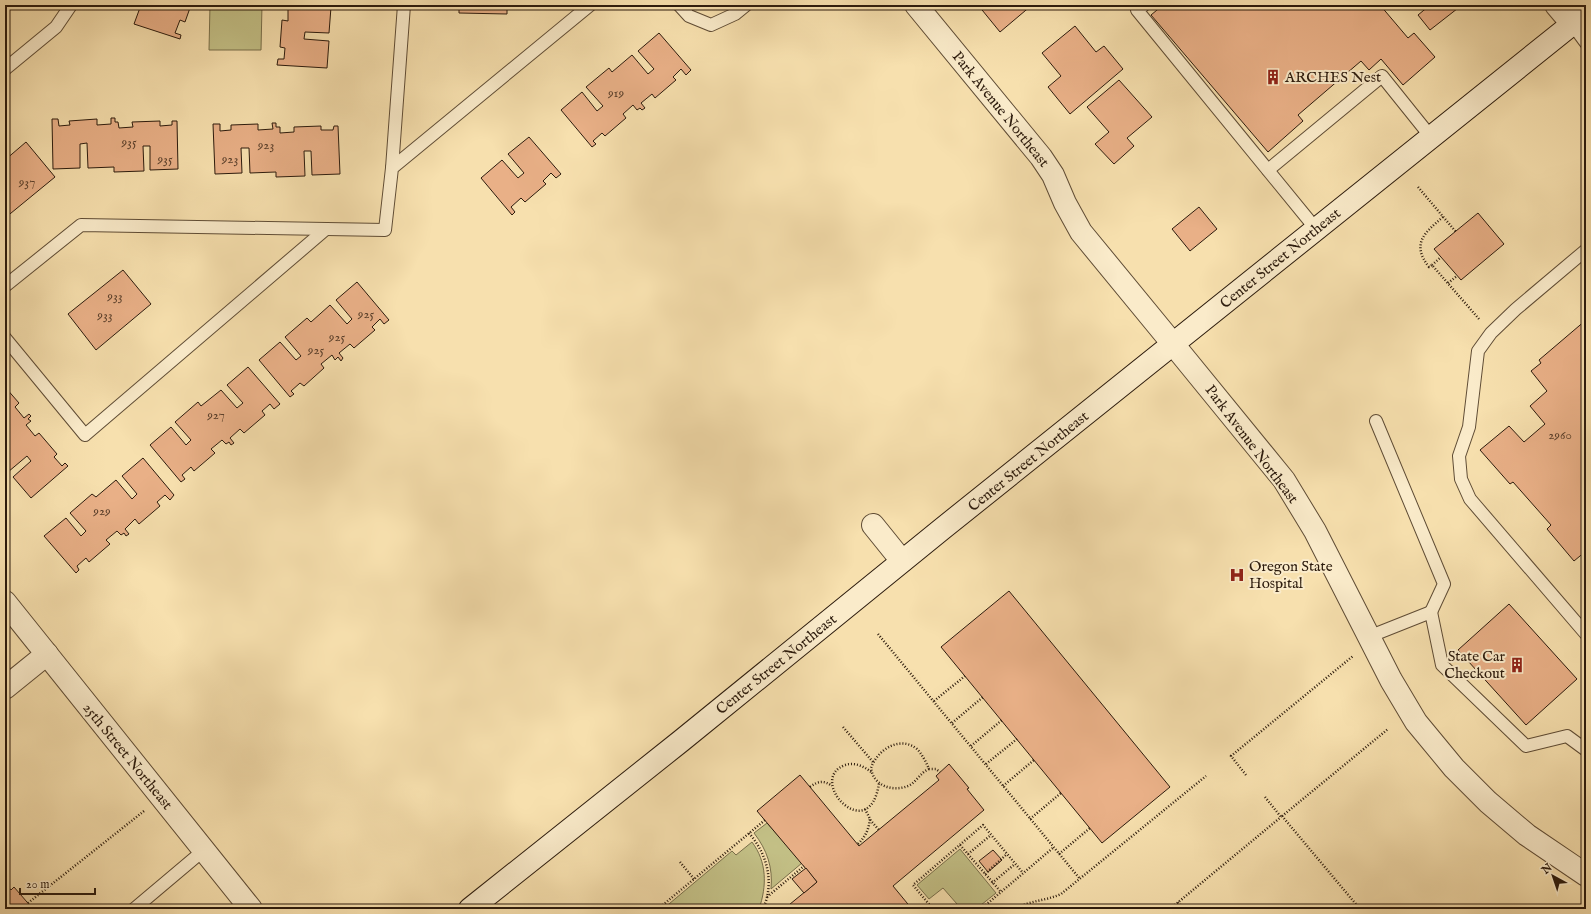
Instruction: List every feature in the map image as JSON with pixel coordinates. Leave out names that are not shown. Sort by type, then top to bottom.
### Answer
[{"type":"street","name":"Park Avenue Northeast","points":[[916,5],[1042,157],[1053,175],[1065,203],[1081,232],[1284,480],[1315,531],[1364,646],[1391,680],[1416,722],[1454,768],[1488,802],[1527,835],[1586,875]]},
{"type":"street","points":[[1556,5],[1579,18]]},
{"type":"street","name":"Center Street Northeast","points":[[470,909],[1579,18]]},
{"type":"street","points":[[873,525],[902,561]]},
{"type":"street","name":"25th Street Northeast","points":[[5,602],[251,909]]},
{"type":"street","points":[[5,688],[47,654]]},
{"type":"lane","points":[[5,69],[56,27],[71,5]]},
{"type":"lane","points":[[5,286],[81,225],[386,230],[404,5]]},
{"type":"lane","points":[[392,168],[590,5]]},
{"type":"lane","points":[[680,5],[689,16],[710,25],[735,14],[746,5]]},
{"type":"lane","points":[[1144,5],[1137,10],[1316,229]]},
{"type":"lane","points":[[1579,18],[1586,43]]},
{"type":"lane","points":[[1268,170],[1382,76],[1431,137]]},
{"type":"lane","points":[[5,338],[85,435],[326,229]]},
{"type":"lane","points":[[1586,250],[1516,309],[1491,333],[1478,351],[1469,427],[1459,456],[1461,479],[1470,499],[1586,634]]},
{"type":"lane","points":[[1376,421],[1444,584],[1431,612],[1442,665],[1526,746],[1567,736],[1586,750]]},
{"type":"lane","points":[[1364,646],[1431,612]]},
{"type":"lane","points":[[134,909],[204,850]]},
{"type":"path","points":[[1418,187],[1456,232]]},
{"type":"path","points":[[1441,257],[1429,267],[1422,258],[1420,248],[1423,237],[1443,217]]},
{"type":"path","points":[[1432,265],[1464,302]]},
{"type":"path","points":[[1448,283],[1457,276]]},
{"type":"path","points":[[878,634],[1080,879]]},
{"type":"path","points":[[1246,775],[1230,757],[1364,646]]},
{"type":"path","points":[[934,701],[965,676]]},
{"type":"path","points":[[952,723],[983,697]]},
{"type":"path","points":[[971,746],[1002,720]]},
{"type":"path","points":[[843,727],[873,762]]},
{"type":"path","points":[[1170,909],[1388,729]]},
{"type":"path","points":[[986,764],[1017,739]]},
{"type":"path","points":[[929,769],[918,750],[905,744],[893,744],[888,747],[873,762],[871,768],[879,783],[895,788],[905,786],[915,781],[929,769],[939,770],[940,772]]},
{"type":"path","points":[[1003,786],[1034,760]]},
{"type":"path","points":[[872,772],[860,766],[851,764],[845,765],[836,771],[833,777],[833,786],[839,801],[848,808],[858,811],[865,809],[873,802],[879,783]]},
{"type":"path","points":[[1016,909],[1030,902],[1050,899],[1061,894],[1206,776]]},
{"type":"path","points":[[810,787],[820,781],[825,781],[833,786]]},
{"type":"path","points":[[1030,819],[1061,793]]},
{"type":"path","points":[[28,903],[161,797]]},
{"type":"path","points":[[1265,798],[1360,909]]},
{"type":"path","points":[[865,809],[879,830]]},
{"type":"path","points":[[858,844],[867,832],[870,818]]},
{"type":"path","points":[[658,909],[765,820]]},
{"type":"path","points":[[933,909],[913,885],[984,825],[1023,874]]},
{"type":"path","points":[[1059,854],[1090,828]]},
{"type":"path","points":[[749,833],[759,846],[768,867],[769,878],[767,897],[763,909]]},
{"type":"path","points":[[968,854],[991,835]]},
{"type":"path","points":[[960,845],[1000,892]]},
{"type":"path","points":[[980,909],[1054,847]]},
{"type":"path","points":[[985,874],[1007,854]]},
{"type":"path","points":[[680,862],[694,879]]},
{"type":"path","points":[[992,883],[1015,864]]},
{"type":"path","points":[[767,897],[804,866]]},
{"type":"path","points":[[1178,902],[1184,909]]},
{"type":"shaded area","points":[[210,5],[262,5],[261,50],[209,50]]},
{"type":"shaded area","points":[[767,823],[802,863],[771,889],[771,873],[766,852],[754,833]]},
{"type":"shaded area","points":[[752,842],[761,858],[764,874],[762,900],[759,909],[663,909],[732,851],[736,855]]},
{"type":"shaded area","points":[[960,849],[996,893],[976,909],[952,909],[957,904],[943,888],[929,899],[917,885]]},
{"type":"building","points":[[141,5],[191,5],[185,22],[180,20],[175,33],[181,35],[180,39],[134,24]]},
{"type":"building","points":[[282,5],[337,5],[336,8],[331,7],[329,33],[305,32],[304,39],[329,41],[327,68],[277,65],[278,59],[284,59],[285,48],[280,47],[282,20],[288,21],[288,6]]},
{"type":"building","points":[[459,5],[503,5],[503,9],[507,9],[507,14],[459,13]]},
{"type":"building","points":[[978,5],[1032,5],[1000,32]]},
{"type":"building","name":"ARCHES Nest","points":[[1163,5],[1380,5],[1408,38],[1414,33],[1435,57],[1403,85],[1381,59],[1369,70],[1361,61],[1298,115],[1303,121],[1268,152],[1151,15]]},
{"type":"building","points":[[1428,5],[1462,5],[1430,30],[1418,15],[1429,6]]},
{"type":"building","points":[[1075,26],[1096,52],[1104,46],[1123,69],[1070,114],[1048,87],[1061,76],[1042,53]]},
{"type":"building","points":[[659,33],[691,70],[686,75],[681,69],[673,77],[676,80],[655,98],[652,94],[641,103],[645,108],[642,110],[640,108],[637,110],[633,105],[623,114],[626,118],[605,136],[602,133],[593,141],[596,144],[592,147],[561,110],[582,92],[597,111],[603,106],[586,87],[609,68],[612,72],[632,55],[648,74],[654,69],[638,51]]},
{"type":"building","points":[[1119,80],[1152,117],[1127,138],[1134,146],[1114,164],[1095,144],[1109,132],[1087,107]]},
{"type":"building","points":[[111,118],[115,118],[115,122],[118,122],[119,128],[133,127],[132,122],[160,121],[160,126],[172,125],[172,121],[177,121],[178,169],[150,170],[150,146],[143,146],[144,171],[114,172],[114,167],[88,168],[87,143],[80,144],[80,168],[53,169],[52,119],[58,119],[59,126],[70,125],[69,121],[97,119],[97,125],[111,124]]},
{"type":"building","points":[[272,123],[276,123],[276,127],[280,127],[280,133],[294,132],[294,127],[321,126],[321,130],[333,130],[334,126],[338,126],[340,174],[312,175],[311,151],[304,151],[305,176],[276,177],[276,172],[250,173],[249,148],[241,148],[242,173],[215,174],[213,124],[220,124],[220,131],[231,130],[231,125],[258,124],[258,130],[273,129]]},
{"type":"building","points":[[529,137],[561,174],[556,178],[551,173],[543,181],[546,184],[525,202],[521,198],[511,207],[515,212],[512,215],[481,178],[502,160],[518,178],[524,173],[508,154]]},
{"type":"building","points":[[26,142],[55,177],[5,218],[5,160]]},
{"type":"building","points":[[1199,207],[1217,229],[1190,251],[1172,229]]},
{"type":"building","points":[[1478,213],[1504,244],[1461,280],[1434,249]]},
{"type":"building","points":[[123,270],[151,304],[96,350],[68,314]]},
{"type":"building","points":[[357,282],[389,320],[384,324],[380,319],[372,327],[375,330],[354,348],[350,344],[339,353],[343,358],[341,361],[338,357],[335,360],[332,355],[321,364],[324,368],[304,386],[300,383],[291,391],[294,394],[290,397],[259,360],[280,342],[296,360],[301,356],[285,337],[307,318],[311,322],[330,305],[347,324],[352,319],[336,300]]},
{"type":"building","points":[[1586,320],[1586,551],[1574,561],[1547,529],[1551,525],[1513,482],[1510,484],[1480,450],[1509,426],[1524,442],[1545,424],[1530,406],[1547,391],[1531,371],[1541,363],[1539,360]]},
{"type":"building","points":[[248,367],[280,404],[274,409],[270,404],[262,411],[265,415],[244,433],[240,429],[230,438],[234,443],[231,445],[229,442],[226,444],[222,440],[211,449],[215,453],[194,471],[191,467],[182,475],[185,479],[181,482],[150,445],[171,427],[186,445],[191,440],[175,422],[198,402],[201,406],[221,390],[237,408],[243,403],[227,385]]},
{"type":"building","points":[[5,387],[19,403],[15,407],[24,418],[29,414],[31,416],[28,419],[31,421],[26,425],[35,436],[39,433],[57,454],[54,457],[62,466],[65,463],[68,466],[31,498],[13,477],[31,461],[27,456],[8,472],[5,469]]},
{"type":"building","points":[[143,458],[174,495],[170,500],[165,495],[157,502],[160,506],[139,524],[135,519],[125,529],[129,534],[126,536],[124,533],[121,535],[117,531],[106,540],[110,544],[89,562],[86,558],[77,566],[79,570],[76,573],[44,536],[66,518],[81,536],[86,531],[70,513],[92,494],[96,497],[116,480],[132,499],[137,494],[122,476]]},
{"type":"building","points":[[1009,591],[1170,787],[1102,843],[941,647]]},
{"type":"building","name":"State Car Checkout","points":[[1509,604],[1577,679],[1526,725],[1458,650]]},
{"type":"building","points":[[949,764],[969,788],[967,789],[984,810],[893,886],[912,909],[784,909],[817,882],[757,811],[800,775],[859,846],[939,780],[936,776]]},
{"type":"building","points":[[993,850],[1002,860],[988,872],[979,861]]},
{"type":"building","points":[[806,868],[817,882],[804,893],[792,879]]},
{"type":"building","points":[[5,883],[11,890],[14,887],[33,909],[5,909]]},
{"type":"place","name":"ARCHES Nest","points":[[1273,77]]},
{"type":"place","name":"Oregon State Hospital","points":[[1237,575]]},
{"type":"place","name":"State Car Checkout","points":[[1517,665]]}]
